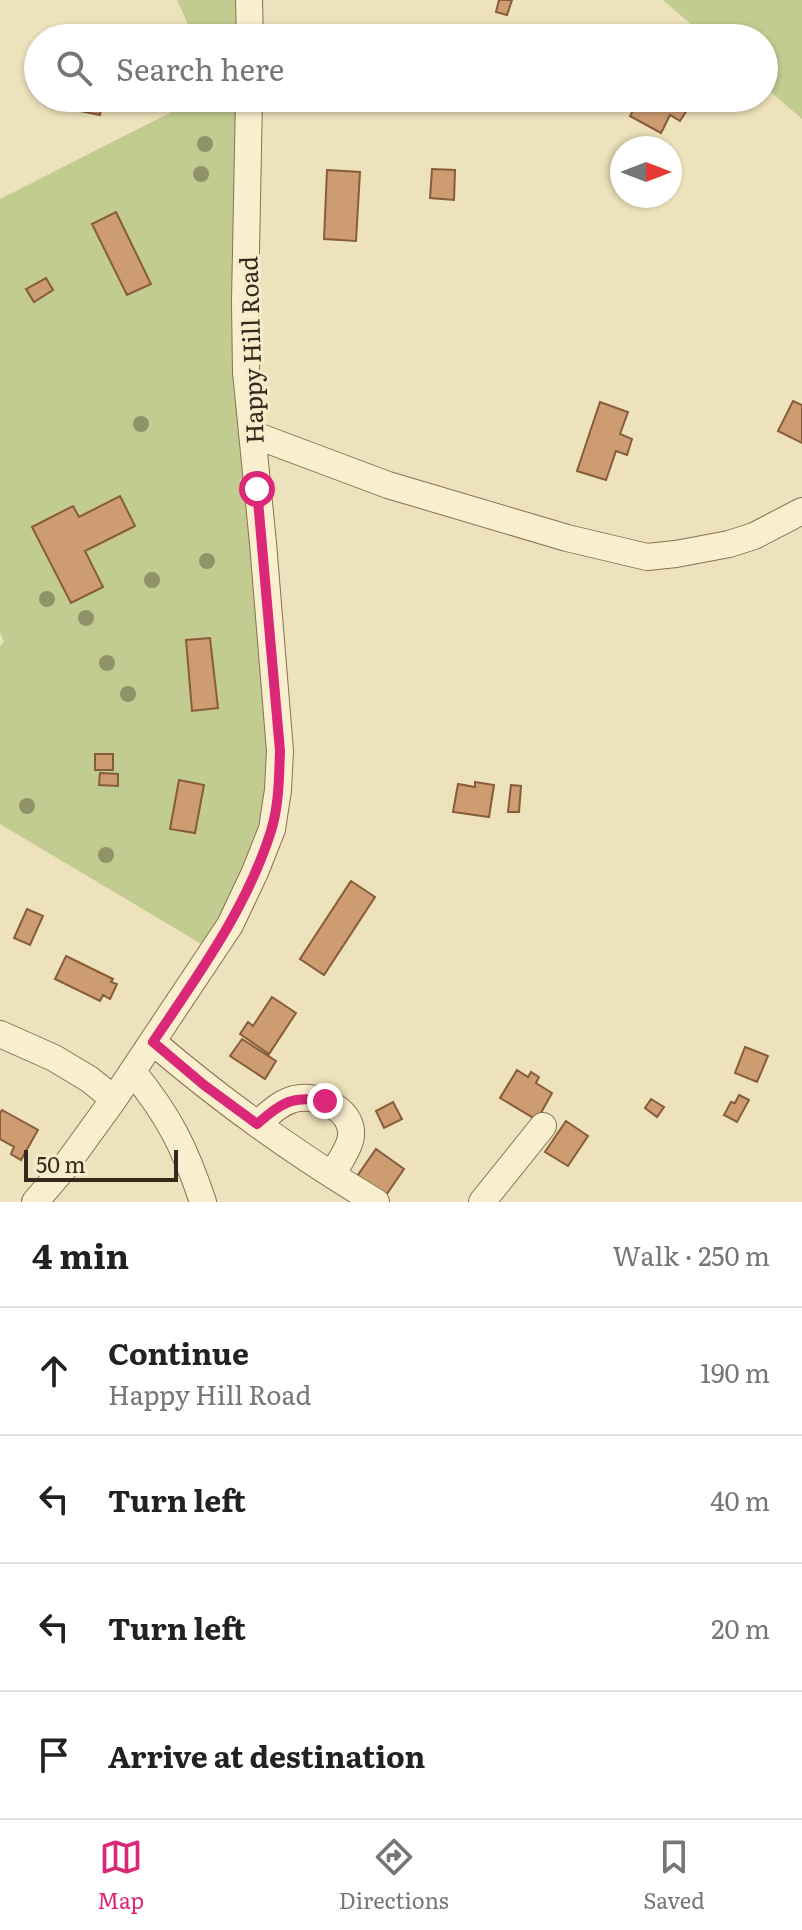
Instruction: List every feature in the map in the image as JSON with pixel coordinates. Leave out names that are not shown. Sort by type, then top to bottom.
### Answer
[{"type":"street","points":[[249,0],[250,24]]},
{"type":"street","name":"Happy Hill Road","points":[[35,1202],[114,1099],[230,925],[272,829],[280,751],[246,372],[249,112]]},
{"type":"street","points":[[252,434],[388,485],[567,538],[647,557],[729,544],[754,536],[802,511]]},
{"type":"street","points":[[0,1034],[54,1058],[89,1079],[114,1099]]},
{"type":"street","points":[[153,1042],[257,1124],[376,1202]]},
{"type":"street","points":[[133,1072],[157,1100],[176,1132],[203,1202]]},
{"type":"street","points":[[257,1124],[278,1106],[293,1099],[325,1101],[338,1109],[347,1118],[351,1129],[350,1143],[332,1175]]},
{"type":"street","points":[[482,1202],[543,1126]]},
{"type":"green space","points":[[177,0],[249,0],[250,24],[188,24]]},
{"type":"green space","points":[[663,0],[802,0],[802,119],[778,98],[778,24],[691,24]]},
{"type":"green space","points":[[171,112],[249,112],[245,302],[278,790],[213,951],[0,824],[0,646],[4,642],[0,633],[0,199]]},
{"type":"building","points":[[499,0],[512,0],[507,15],[496,12]]},
{"type":"building","points":[[632,112],[686,112],[680,121],[670,115],[661,133],[630,116]]},
{"type":"building","points":[[432,169],[455,170],[454,200],[430,198]]},
{"type":"building","points":[[327,170],[360,172],[356,241],[324,239]]},
{"type":"building","points":[[116,212],[151,284],[127,295],[92,224]]},
{"type":"building","points":[[46,278],[53,290],[34,302],[26,289]]},
{"type":"building","points":[[793,401],[802,405],[802,443],[778,431]]},
{"type":"building","points":[[600,402],[628,412],[620,434],[632,439],[627,455],[616,451],[606,480],[577,471]]},
{"type":"building","points":[[120,496],[135,526],[85,551],[103,587],[71,603],[32,527],[73,506],[79,517]]},
{"type":"building","points":[[210,638],[218,708],[192,711],[186,640]]},
{"type":"building","points":[[95,754],[113,754],[113,770],[95,770]]},
{"type":"building","points":[[100,773],[118,774],[118,786],[99,785]]},
{"type":"building","points":[[179,780],[204,785],[195,833],[170,829]]},
{"type":"building","points":[[475,782],[494,785],[489,817],[453,812],[458,784],[475,787]]},
{"type":"building","points":[[511,785],[521,786],[519,812],[508,812]]},
{"type":"building","points":[[351,881],[375,897],[324,975],[300,959]]},
{"type":"building","points":[[27,909],[43,916],[30,945],[14,938]]},
{"type":"building","points":[[66,956],[113,979],[111,982],[117,984],[110,999],[103,995],[100,1001],[55,979]]},
{"type":"building","points":[[272,997],[296,1013],[269,1054],[240,1034],[248,1022],[253,1026]]},
{"type":"building","points":[[242,1039],[276,1061],[265,1079],[230,1056]]},
{"type":"building","points":[[745,1047],[768,1056],[757,1082],[735,1073]]},
{"type":"building","points":[[517,1070],[528,1077],[531,1072],[539,1077],[536,1083],[552,1093],[537,1120],[500,1098]]},
{"type":"building","points":[[739,1095],[749,1100],[737,1122],[724,1115]]},
{"type":"building","points":[[651,1099],[664,1107],[657,1117],[645,1108]]},
{"type":"building","points":[[393,1102],[402,1119],[384,1128],[376,1111]]},
{"type":"building","points":[[2,1110],[38,1130],[21,1160],[11,1154],[14,1147],[0,1139]]},
{"type":"building","points":[[566,1121],[588,1136],[568,1166],[545,1152]]},
{"type":"building","points":[[376,1149],[404,1169],[382,1201],[353,1182]]},
{"type":"route","points":[[257,489],[280,751],[272,829],[230,925],[153,1042],[257,1124],[278,1106],[293,1099],[325,1101]]}]
